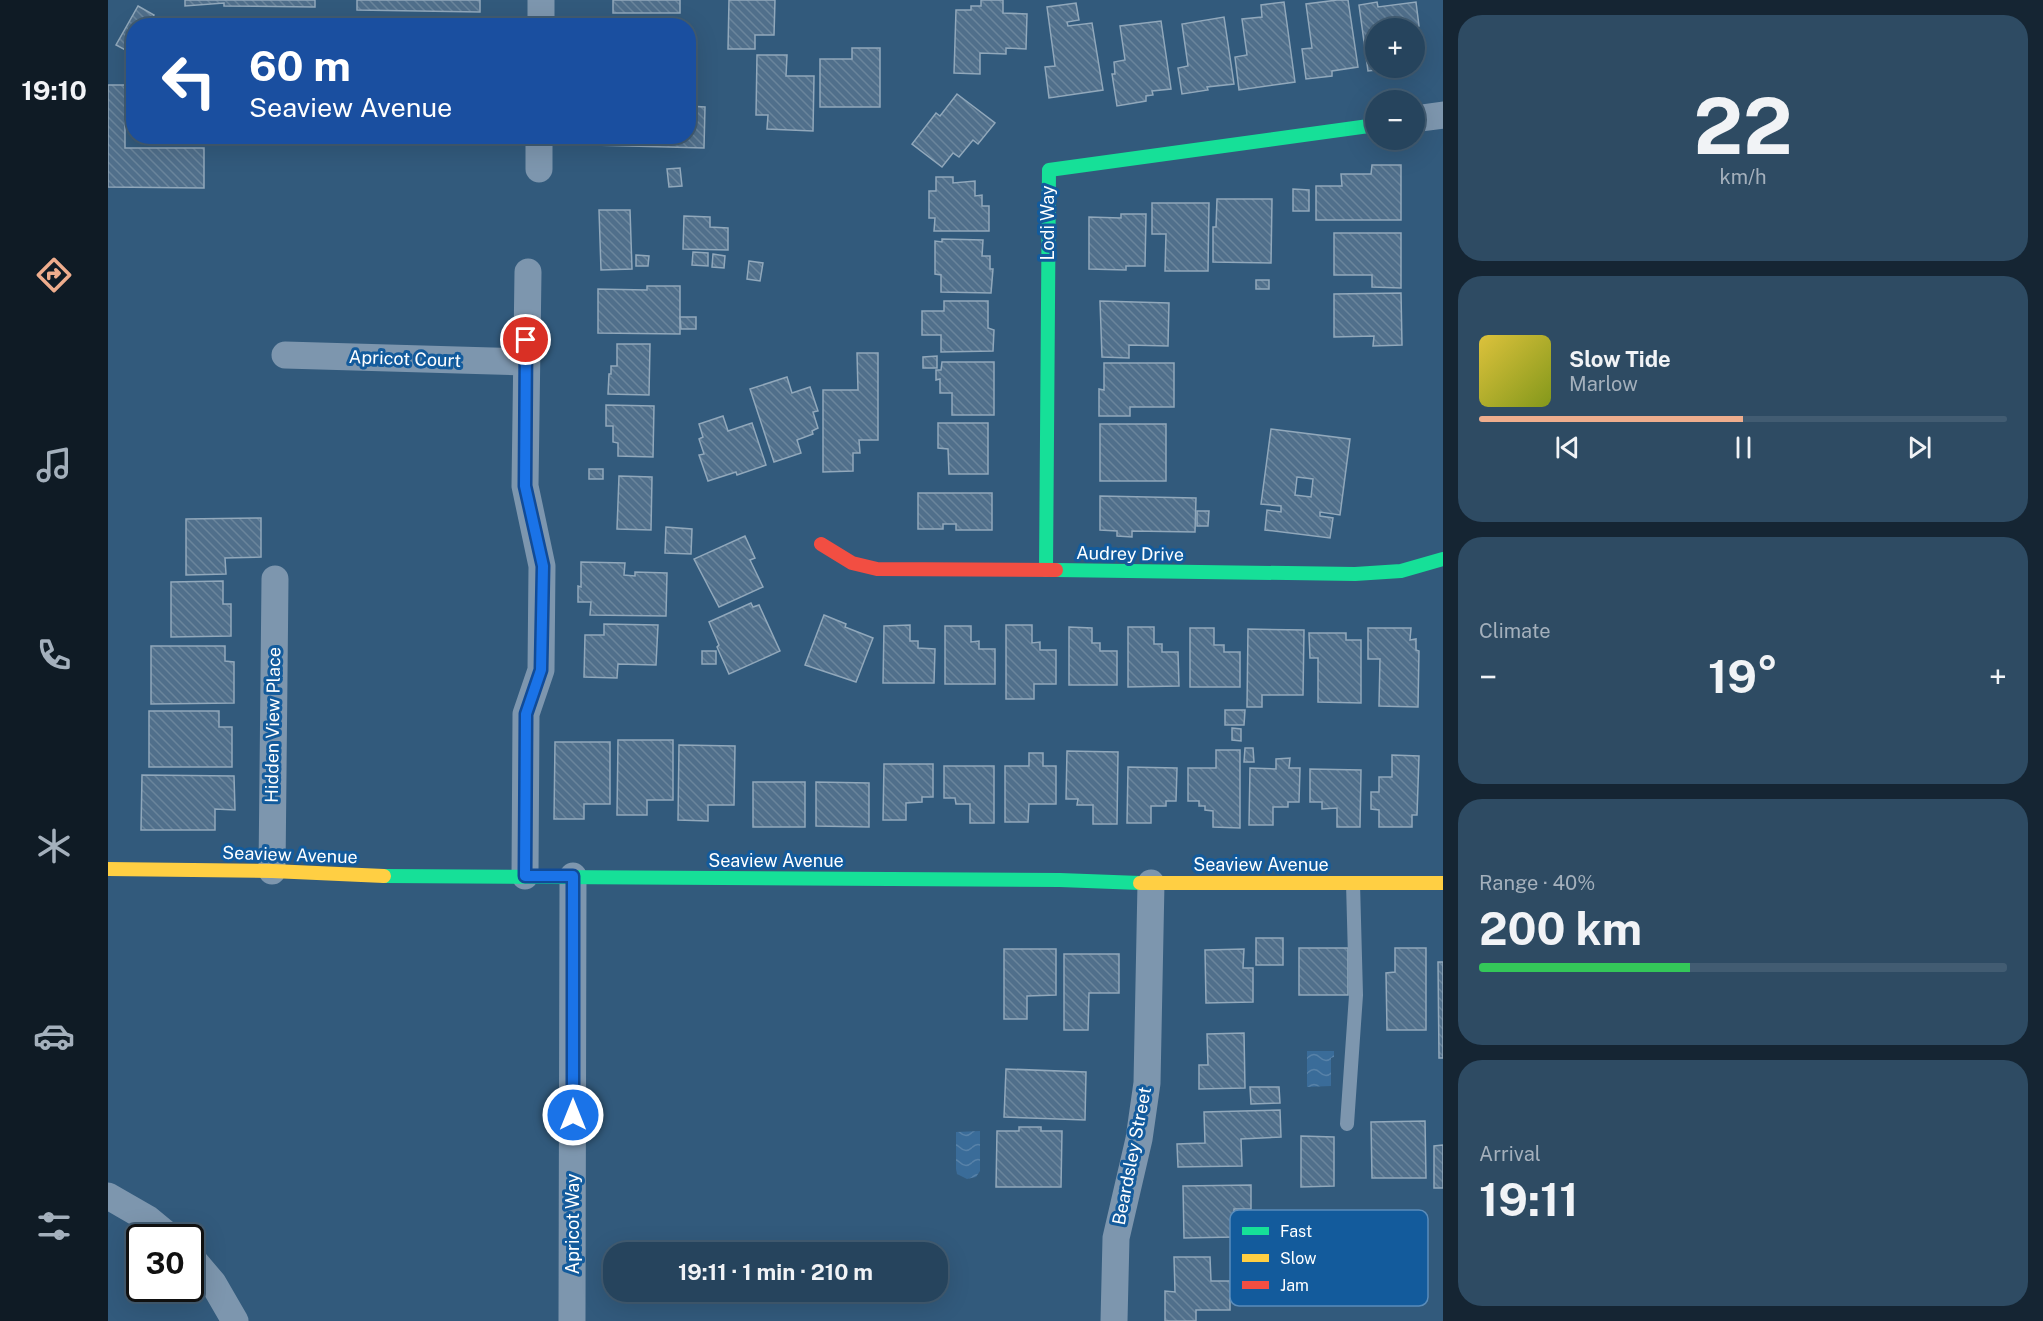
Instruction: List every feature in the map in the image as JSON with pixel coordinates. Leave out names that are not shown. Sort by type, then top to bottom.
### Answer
[{"type":"street","points":[[541,0],[541,18]]},
{"type":"street","points":[[1425,117],[1443,115]]},
{"type":"street","name":"Lodi Way","points":[[1046,570],[1049,170],[1365,127]]},
{"type":"street","points":[[539,144],[539,169]]},
{"type":"street","points":[[525,876],[526,714],[541,670],[543,566],[525,486],[528,272]]},
{"type":"street","name":"Apricot Court","points":[[285,355],[525,362]]},
{"type":"street","name":"Audrey Drive","points":[[821,544],[852,565],[870,569],[1326,575],[1366,574],[1406,569],[1443,559]]},
{"type":"street","name":"Hidden View Place","points":[[272,871],[275,579]]},
{"type":"street","name":"Seaview Avenue","points":[[108,869],[272,871],[398,877],[573,876],[1060,880],[1151,883],[1443,883]]},
{"type":"street","name":"Apricot Way","points":[[572,1321],[573,876]]},
{"type":"street","name":"Beardsley Street","points":[[1114,1321],[1116,1238],[1138,1139],[1147,1083],[1151,883]]},
{"type":"street","points":[[108,1196],[154,1224]]},
{"type":"street","points":[[204,1272],[213,1283],[235,1321]]},
{"type":"lane","points":[[1347,1124],[1356,995],[1353,883]]},
{"type":"water","points":[[1307,1051],[1334,1051],[1334,1057],[1331,1058],[1331,1086],[1307,1087]]},
{"type":"water","points":[[980,1131],[980,1171],[976,1177],[967,1179],[957,1174],[956,1132]]},
{"type":"building","points":[[185,0],[315,0],[315,7],[224,6],[224,3],[185,6]]},
{"type":"building","points":[[357,0],[480,0],[480,12],[357,10]]},
{"type":"building","points":[[613,0],[680,0],[680,13],[613,13]]},
{"type":"building","points":[[729,0],[775,0],[774,35],[755,35],[755,49],[728,49]]},
{"type":"building","points":[[981,0],[1003,0],[1003,13],[1027,14],[1026,49],[1006,48],[1006,54],[980,53],[980,74],[954,73],[956,10],[971,10],[971,6],[981,6]]},
{"type":"building","points":[[1348,0],[1358,67],[1332,71],[1332,76],[1306,79],[1302,49],[1312,48],[1306,4]]},
{"type":"building","points":[[1284,2],[1295,82],[1239,90],[1235,57],[1247,55],[1242,19],[1262,17],[1261,5]]},
{"type":"building","points":[[1377,2],[1378,7],[1416,2],[1418,18],[1365,18],[1365,49],[1359,5]]},
{"type":"building","points":[[1076,3],[1079,20],[1067,22],[1068,26],[1092,23],[1103,90],[1049,98],[1045,67],[1055,66],[1047,7]]},
{"type":"building","points":[[138,6],[154,15],[152,18],[131,18]]},
{"type":"building","points":[[1224,17],[1234,84],[1207,87],[1208,90],[1182,94],[1178,68],[1188,66],[1182,24]]},
{"type":"building","points":[[1161,21],[1171,89],[1152,91],[1153,95],[1146,96],[1146,101],[1117,106],[1112,74],[1115,74],[1114,62],[1125,60],[1120,26]]},
{"type":"building","points":[[126,27],[126,50],[116,45]]},
{"type":"building","points":[[852,48],[880,48],[880,107],[820,107],[820,59],[852,59]]},
{"type":"building","points":[[757,55],[787,55],[786,76],[814,76],[813,131],[767,129],[768,115],[756,115]]},
{"type":"building","points":[[108,85],[125,85],[125,148],[204,148],[204,188],[108,187]]},
{"type":"building","points":[[957,94],[995,123],[978,144],[973,140],[959,157],[953,153],[942,167],[912,144],[936,113],[940,116]]},
{"type":"building","points":[[696,106],[705,107],[704,148],[593,145],[696,144]]},
{"type":"building","points":[[1372,165],[1401,165],[1401,220],[1316,220],[1316,186],[1342,186],[1341,174],[1371,174]]},
{"type":"building","points":[[680,168],[682,186],[669,187],[667,169]]},
{"type":"building","points":[[936,177],[953,177],[953,183],[975,181],[975,196],[982,195],[982,206],[989,206],[989,231],[934,231],[935,218],[929,218],[929,191],[936,191]]},
{"type":"building","points":[[1293,189],[1309,190],[1309,211],[1293,211]]},
{"type":"building","points":[[1217,199],[1272,199],[1271,263],[1213,262],[1213,227],[1216,227]]},
{"type":"building","points":[[1152,203],[1209,203],[1208,271],[1165,271],[1166,234],[1152,234]]},
{"type":"building","points":[[599,210],[630,210],[632,269],[601,270]]},
{"type":"building","points":[[1121,214],[1146,214],[1145,266],[1126,266],[1126,270],[1089,269],[1089,217],[1121,218]]},
{"type":"building","points":[[684,216],[710,217],[710,227],[728,228],[728,250],[683,249]]},
{"type":"building","points":[[1334,233],[1401,233],[1401,288],[1372,287],[1372,275],[1334,275]]},
{"type":"building","points":[[942,239],[983,240],[982,256],[990,256],[990,269],[993,269],[991,293],[941,292],[941,275],[935,274],[935,241],[942,242]]},
{"type":"building","points":[[693,252],[708,253],[708,266],[692,265]]},
{"type":"building","points":[[713,254],[725,256],[724,268],[712,267]]},
{"type":"building","points":[[636,255],[649,256],[648,266],[636,266]]},
{"type":"building","points":[[749,261],[763,263],[760,281],[747,279]]},
{"type":"building","points":[[1256,280],[1269,280],[1269,289],[1256,289]]},
{"type":"building","points":[[647,286],[680,286],[680,334],[598,333],[598,289],[647,290]]},
{"type":"building","points":[[1401,293],[1402,345],[1373,346],[1374,336],[1334,337],[1334,294]]},
{"type":"building","points":[[944,301],[988,301],[988,328],[994,330],[993,351],[941,352],[941,335],[922,335],[922,311],[944,311]]},
{"type":"building","points":[[1100,301],[1169,303],[1168,346],[1129,345],[1129,358],[1102,357]]},
{"type":"building","points":[[680,317],[696,317],[696,329],[681,329]]},
{"type":"building","points":[[617,344],[650,344],[649,395],[608,394],[611,366],[617,366]]},
{"type":"building","points":[[857,353],[878,353],[878,440],[859,440],[860,453],[853,453],[853,471],[823,472],[823,390],[858,390]]},
{"type":"building","points":[[937,356],[937,368],[923,368],[923,357]]},
{"type":"building","points":[[942,362],[994,362],[994,415],[952,415],[952,393],[940,393],[940,379],[936,380],[936,370],[941,370]]},
{"type":"building","points":[[1104,363],[1174,363],[1174,407],[1130,407],[1130,416],[1099,416],[1099,389],[1104,390]]},
{"type":"building","points":[[787,377],[792,393],[810,387],[818,411],[813,412],[818,428],[812,431],[813,434],[797,440],[801,453],[774,462],[750,389]]},
{"type":"building","points":[[606,405],[654,406],[653,457],[618,456],[618,443],[613,442],[613,426],[606,426]]},
{"type":"building","points":[[723,416],[728,431],[752,423],[766,465],[737,475],[736,472],[708,481],[699,455],[704,454],[699,439],[703,437],[699,424]]},
{"type":"building","points":[[938,423],[988,423],[988,474],[949,474],[948,449],[938,448]]},
{"type":"building","points":[[1100,424],[1166,424],[1166,481],[1100,481]]},
{"type":"building","points":[[1271,429],[1350,439],[1340,515],[1320,512],[1320,516],[1333,518],[1330,538],[1265,530],[1267,510],[1281,512],[1281,506],[1261,504]],"holes":[[[1297,477],[1313,479],[1311,497],[1295,495]]]},
{"type":"building","points":[[589,469],[603,469],[603,479],[589,479]]},
{"type":"building","points":[[619,476],[652,477],[651,530],[617,529]]},
{"type":"building","points":[[918,493],[992,493],[992,530],[956,530],[956,524],[943,524],[943,529],[918,529]]},
{"type":"building","points":[[1100,496],[1196,498],[1195,532],[1132,531],[1132,537],[1117,536],[1117,531],[1100,530]]},
{"type":"building","points":[[1197,511],[1209,511],[1208,526],[1197,526]]},
{"type":"building","points":[[261,518],[261,557],[225,558],[226,574],[186,575],[186,519]]},
{"type":"building","points":[[666,527],[692,529],[691,554],[665,553]]},
{"type":"building","points":[[745,536],[755,558],[750,560],[763,587],[719,607],[694,559]]},
{"type":"building","points":[[581,562],[625,563],[624,575],[635,576],[635,572],[667,573],[666,616],[590,615],[591,602],[578,602],[578,586],[581,587]]},
{"type":"building","points":[[223,581],[223,604],[231,604],[231,636],[171,637],[171,582]]},
{"type":"building","points":[[751,603],[753,607],[759,605],[780,651],[729,674],[709,622]]},
{"type":"building","points":[[824,615],[846,624],[845,627],[873,638],[856,682],[805,665]]},
{"type":"building","points":[[604,624],[658,625],[656,665],[618,664],[617,678],[584,677],[585,635],[604,635]]},
{"type":"building","points":[[910,625],[910,641],[918,641],[918,648],[935,649],[934,683],[883,683],[884,626]]},
{"type":"building","points":[[1006,625],[1032,625],[1032,643],[1040,642],[1040,650],[1056,650],[1056,684],[1034,684],[1034,699],[1006,699]]},
{"type":"building","points":[[945,626],[971,626],[971,642],[979,641],[979,649],[995,649],[995,684],[945,684]]},
{"type":"building","points":[[1069,627],[1092,628],[1092,643],[1100,643],[1100,651],[1117,651],[1117,685],[1069,685]]},
{"type":"building","points":[[1128,627],[1154,627],[1154,644],[1162,644],[1162,652],[1178,652],[1179,686],[1128,687]]},
{"type":"building","points":[[1190,628],[1214,628],[1214,645],[1224,645],[1224,652],[1240,652],[1240,687],[1190,687]]},
{"type":"building","points":[[1368,628],[1411,628],[1410,640],[1416,639],[1416,650],[1419,651],[1418,707],[1379,706],[1380,659],[1368,659]]},
{"type":"building","points":[[1248,629],[1304,630],[1303,695],[1262,695],[1262,707],[1247,707]]},
{"type":"building","points":[[1309,633],[1346,633],[1346,640],[1361,640],[1361,703],[1318,702],[1318,658],[1310,658]]},
{"type":"building","points":[[151,646],[225,646],[225,661],[234,662],[234,703],[151,704]]},
{"type":"building","points":[[702,651],[716,651],[716,664],[702,664]]},
{"type":"building","points":[[1225,710],[1245,710],[1244,725],[1225,725]]},
{"type":"building","points":[[149,711],[219,711],[219,727],[232,727],[232,767],[149,767]]},
{"type":"building","points":[[1232,728],[1241,729],[1241,741],[1232,740]]},
{"type":"building","points":[[618,740],[673,740],[673,800],[647,800],[647,815],[617,815]]},
{"type":"building","points":[[555,742],[610,742],[610,804],[584,804],[584,819],[554,819]]},
{"type":"building","points":[[679,745],[735,746],[734,805],[708,805],[708,821],[678,820]]},
{"type":"building","points":[[1245,748],[1253,748],[1254,762],[1244,762]]},
{"type":"building","points":[[1216,750],[1240,750],[1240,828],[1213,827],[1213,811],[1205,810],[1205,806],[1199,806],[1199,801],[1188,801],[1188,768],[1216,768]]},
{"type":"building","points":[[1067,751],[1118,752],[1117,824],[1093,824],[1093,805],[1077,805],[1078,799],[1066,799]]},
{"type":"building","points":[[1029,753],[1043,753],[1043,766],[1056,766],[1056,804],[1029,804],[1028,822],[1005,822],[1005,766],[1029,766]]},
{"type":"building","points":[[1392,755],[1419,756],[1417,815],[1412,815],[1412,827],[1379,827],[1379,810],[1371,809],[1371,792],[1379,792],[1379,777],[1392,777]]},
{"type":"building","points":[[1290,758],[1289,768],[1300,768],[1299,802],[1288,802],[1288,807],[1273,807],[1273,825],[1249,825],[1250,768],[1276,769],[1276,759]]},
{"type":"building","points":[[884,764],[933,764],[933,797],[922,797],[922,802],[906,803],[906,820],[883,820]]},
{"type":"building","points":[[944,766],[994,766],[994,823],[970,823],[970,804],[956,804],[955,798],[944,798]]},
{"type":"building","points":[[1128,767],[1177,768],[1176,801],[1166,801],[1166,806],[1151,806],[1151,823],[1127,823]]},
{"type":"building","points":[[1310,769],[1361,770],[1360,827],[1337,827],[1337,808],[1322,809],[1322,802],[1310,802]]},
{"type":"building","points":[[142,775],[234,776],[235,810],[215,809],[215,830],[141,830]]},
{"type":"building","points":[[753,782],[805,782],[805,827],[753,827]]},
{"type":"building","points":[[816,782],[869,783],[869,827],[816,826]]},
{"type":"building","points":[[1256,938],[1283,938],[1283,965],[1256,965]]},
{"type":"building","points":[[1299,948],[1348,948],[1348,995],[1299,995]]},
{"type":"building","points":[[1395,948],[1426,948],[1426,1030],[1387,1030],[1386,973],[1395,972]]},
{"type":"building","points":[[1004,949],[1056,949],[1056,995],[1027,996],[1027,1019],[1004,1019]]},
{"type":"building","points":[[1244,949],[1243,968],[1253,968],[1253,1002],[1206,1003],[1205,950]]},
{"type":"building","points":[[1064,954],[1119,954],[1119,993],[1089,993],[1088,1030],[1064,1030]]},
{"type":"building","points":[[1438,962],[1443,962],[1443,1058],[1439,1058]]},
{"type":"building","points":[[1244,1033],[1245,1088],[1199,1089],[1199,1065],[1208,1065],[1207,1034]]},
{"type":"building","points":[[1006,1069],[1086,1072],[1085,1120],[1004,1117]]},
{"type":"building","points":[[1250,1087],[1279,1087],[1280,1103],[1251,1104]]},
{"type":"building","points":[[1280,1110],[1281,1137],[1241,1139],[1242,1166],[1178,1167],[1177,1144],[1205,1143],[1204,1112]]},
{"type":"building","points":[[1425,1121],[1426,1178],[1372,1178],[1371,1122]]},
{"type":"building","points":[[1019,1127],[1041,1127],[1041,1131],[1062,1131],[1061,1187],[996,1187],[997,1131],[1019,1131]]},
{"type":"building","points":[[1301,1136],[1334,1137],[1334,1186],[1301,1187]]},
{"type":"building","points":[[1443,1145],[1443,1188],[1434,1188],[1434,1146]]},
{"type":"building","points":[[1251,1185],[1251,1209],[1230,1210],[1230,1237],[1184,1238],[1183,1186]]},
{"type":"building","points":[[1174,1257],[1210,1257],[1211,1281],[1230,1281],[1230,1310],[1196,1310],[1196,1321],[1165,1321],[1165,1291],[1175,1292]]},
{"type":"traffic: fast","points":[[1046,570],[1049,170],[1365,127]]},
{"type":"traffic: fast","points":[[1056,570],[1355,574],[1401,571],[1443,559]]},
{"type":"traffic: fast","points":[[384,876],[1060,880],[1140,883]]},
{"type":"traffic: slow","points":[[108,869],[272,871],[384,876]]},
{"type":"traffic: slow","points":[[1140,883],[1443,883]]},
{"type":"traffic: jam","points":[[821,544],[852,563],[877,569],[1056,570]]},
{"type":"route","points":[[526,340],[525,486],[543,566],[541,670],[526,714],[525,876],[573,876],[573,1115]]}]
